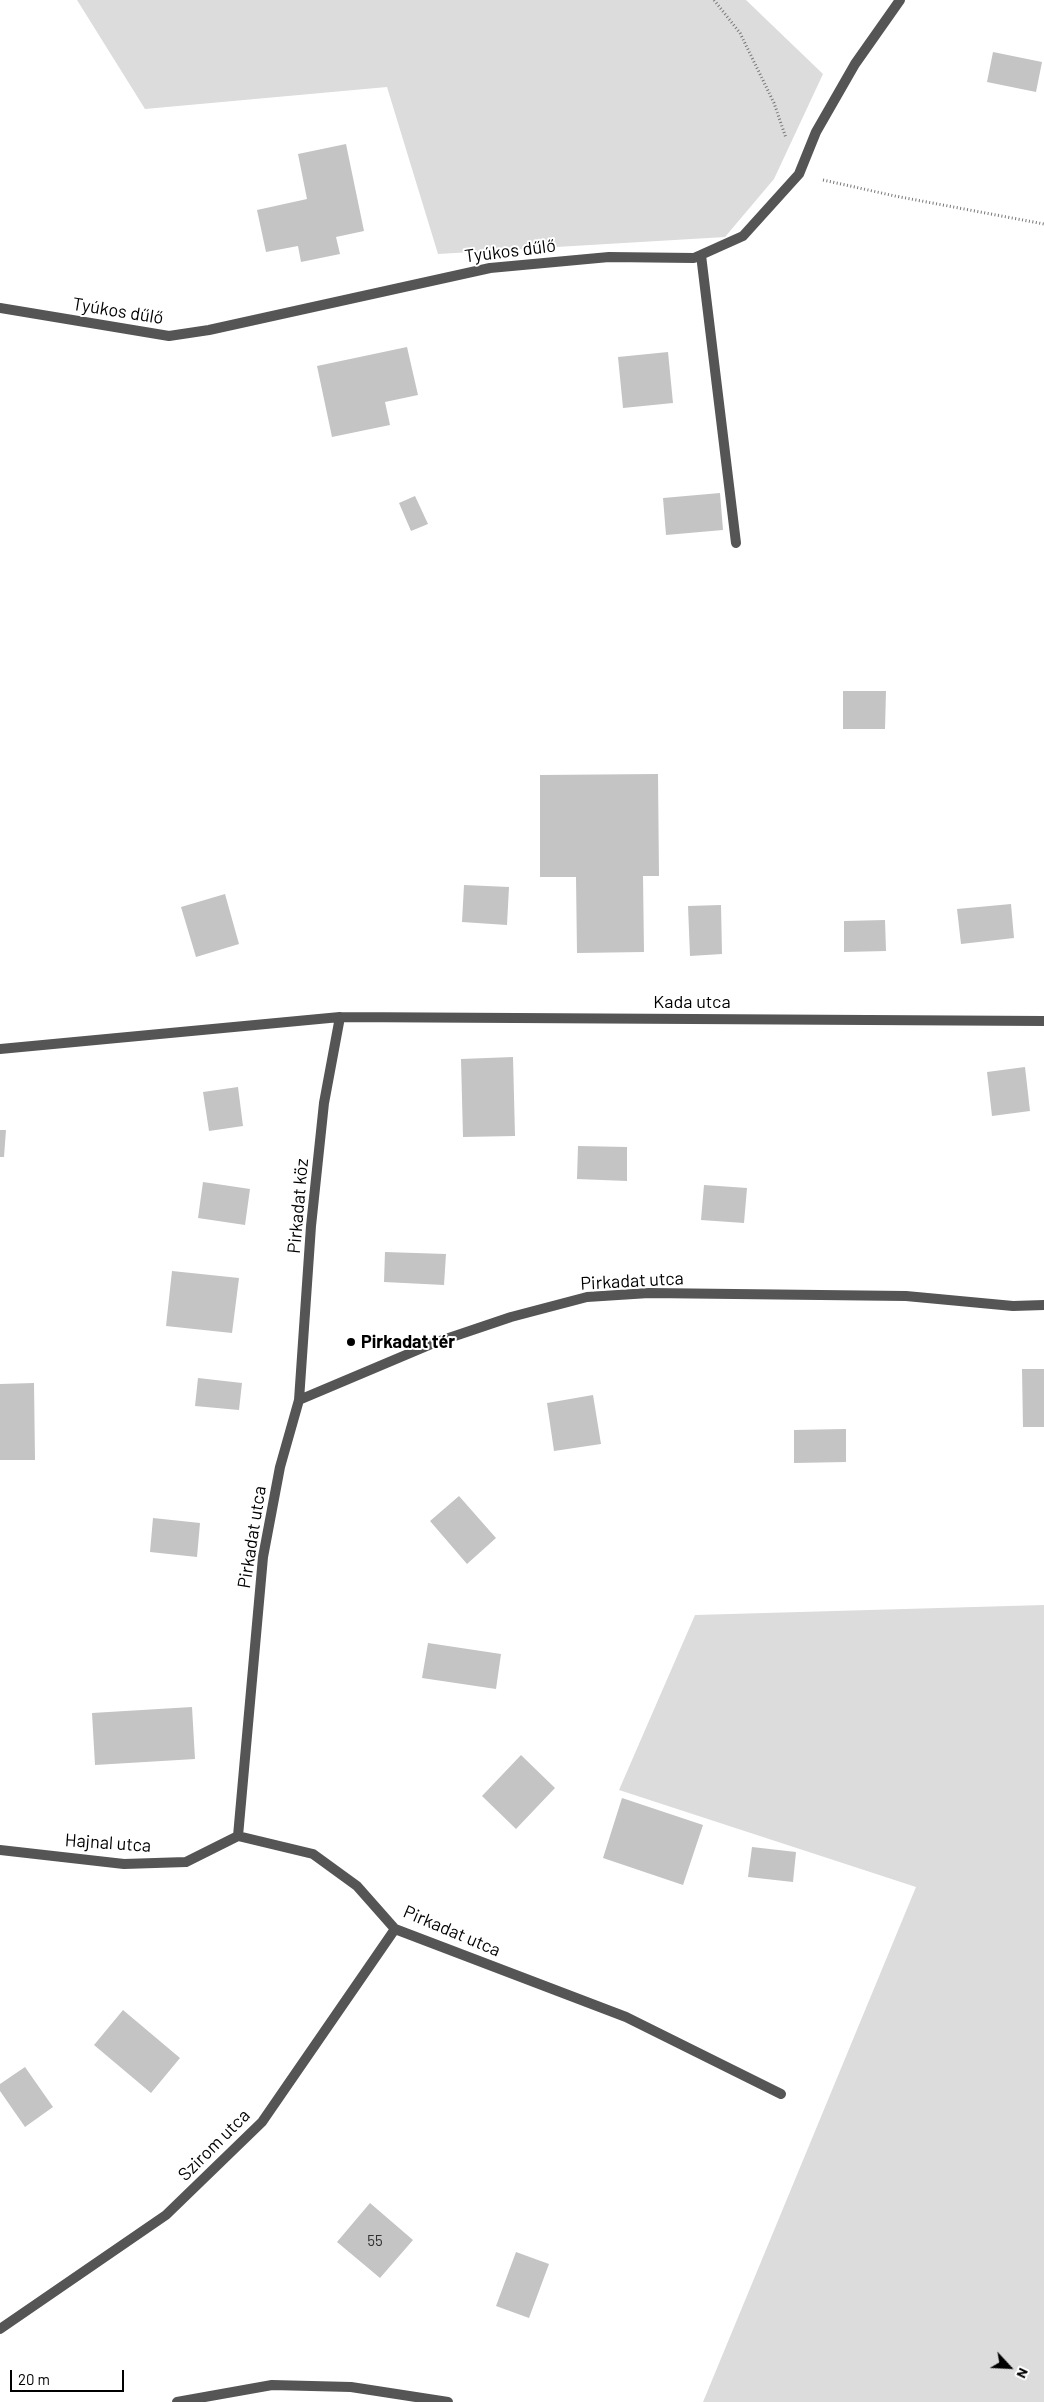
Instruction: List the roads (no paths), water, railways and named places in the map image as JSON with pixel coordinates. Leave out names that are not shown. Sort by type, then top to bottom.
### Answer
[{"type":"street","name":"Tyúkos dűlő","points":[[0,308],[169,336],[209,330],[490,268],[609,257],[694,258],[701,256],[743,236],[799,174],[816,132],[854,64],[900,0]]},
{"type":"street","points":[[701,256],[736,543]]},
{"type":"street","name":"Kada utca","points":[[0,1049],[340,1016],[1044,1020]]},
{"type":"street","name":"Pirkadat köz","points":[[299,1400],[311,1226],[324,1103],[340,1016]]},
{"type":"street","name":"Pirkadat utca","points":[[781,2094],[626,2017],[394,1929],[357,1886],[313,1854],[238,1836],[262,1557],[280,1467],[299,1400],[434,1343],[511,1317],[587,1297],[649,1293],[906,1296],[1014,1306],[1044,1305]]},
{"type":"street","name":"Hajnal utca","points":[[0,1850],[124,1864],[186,1862],[238,1836]]},
{"type":"street","name":"Szirom utca","points":[[0,2329],[166,2215],[262,2122],[394,1929]]},
{"type":"street","points":[[177,2402],[272,2386],[351,2387],[448,2402]]},
{"type":"place","name":"Pirkadat tér","points":[[351,1342]]}]
